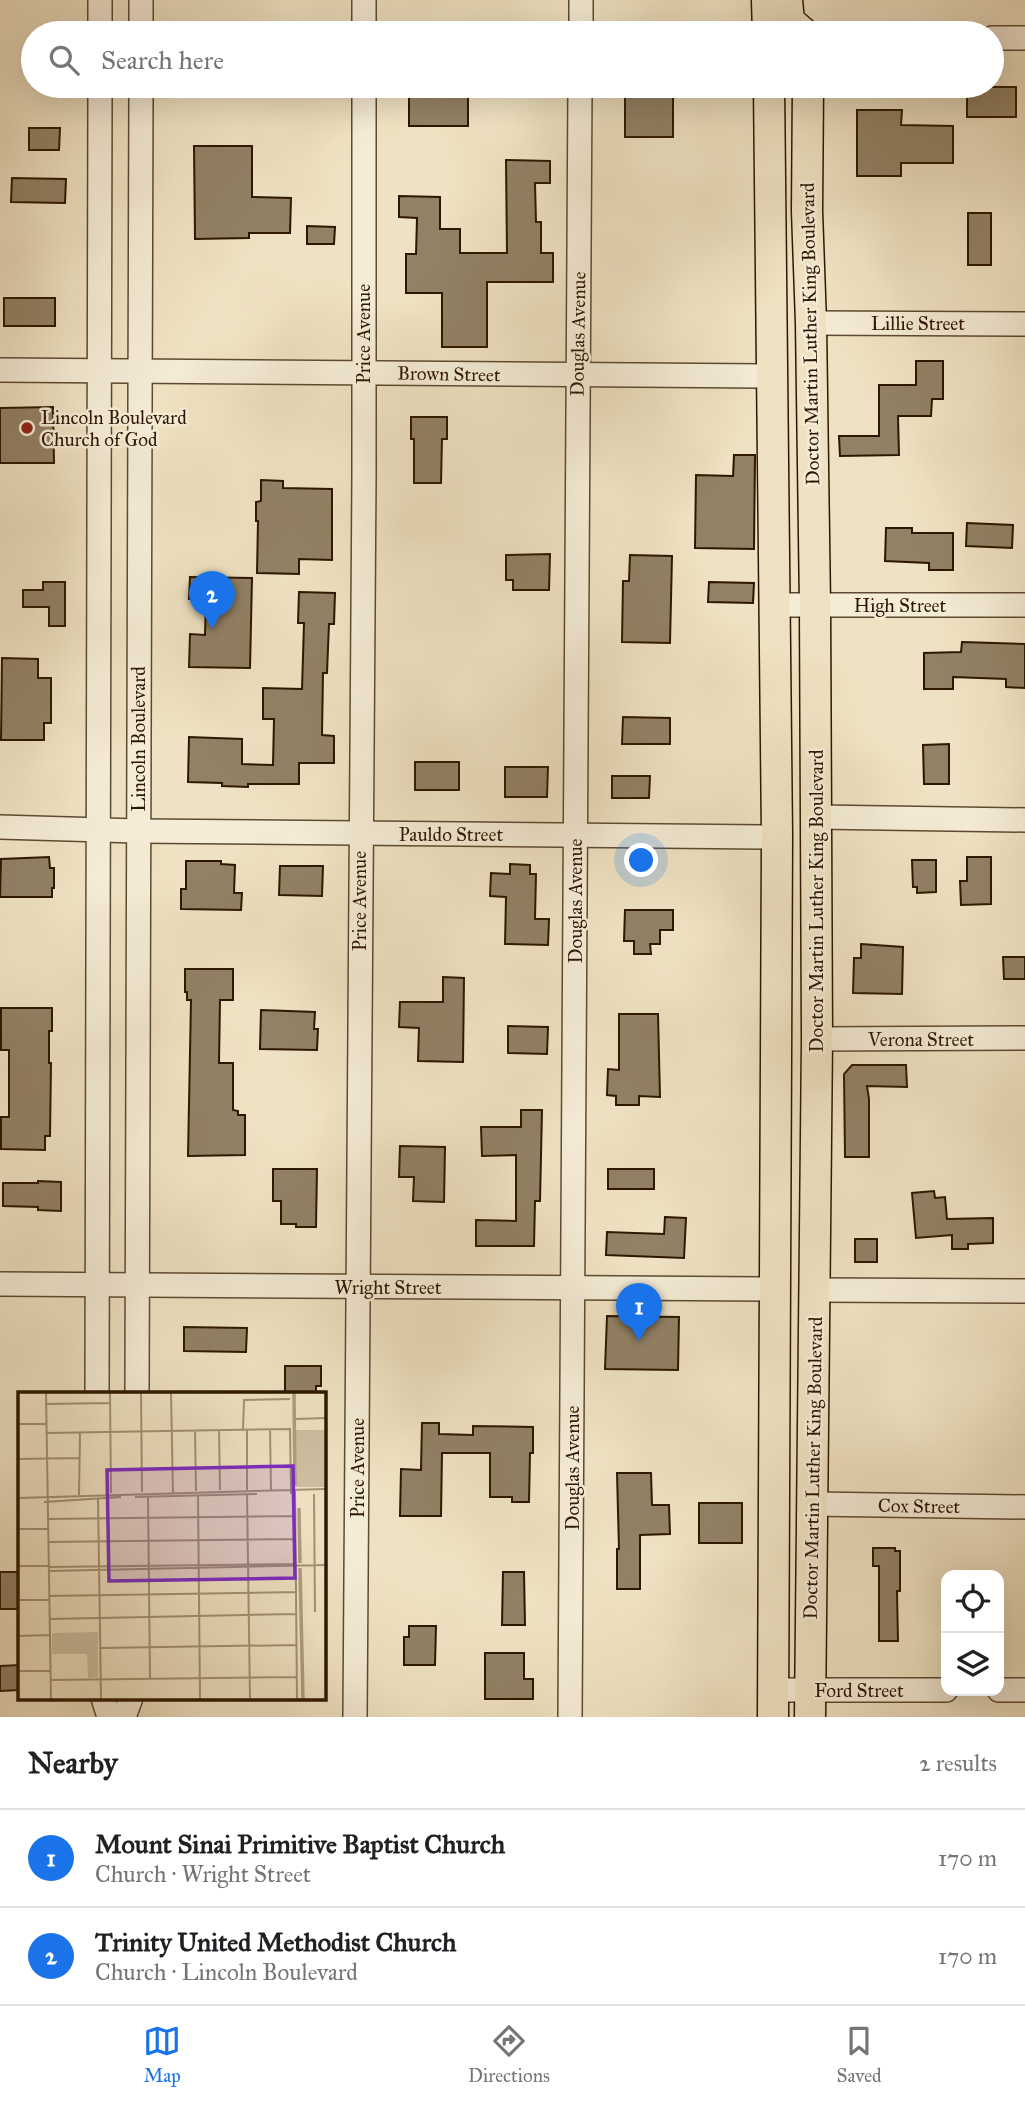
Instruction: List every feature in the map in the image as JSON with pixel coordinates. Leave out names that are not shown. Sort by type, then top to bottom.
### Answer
[{"type":"main road","points":[[767,0],[768,21]]},
{"type":"main road","points":[[787,0],[789,21]]},
{"type":"main road","points":[[806,21],[807,0]]},
{"type":"main road","name":"Doctor Martin Luther King Boulevard","points":[[769,98],[777,837],[773,1703]]},
{"type":"main road","points":[[789,98],[795,194],[807,211]]},
{"type":"main road","name":"Doctor Martin Luther King Boulevard","points":[[808,98],[807,211],[811,323],[817,817],[811,1704]]},
{"type":"main road","points":[[776,878],[794,925],[800,1024],[817,1039]]},
{"type":"main road","points":[[775,1289],[796,1302],[814,1328]]},
{"type":"street","points":[[100,0],[100,21]]},
{"type":"street","points":[[141,0],[141,21]]},
{"type":"street","points":[[364,0],[364,21]]},
{"type":"street","points":[[580,21],[581,0]]},
{"type":"street","points":[[1004,38],[1025,38]]},
{"type":"street","name":"Lincoln Boulevard","points":[[97,1392],[100,98]]},
{"type":"street","name":"Lincoln Boulevard","points":[[137,1392],[141,98]]},
{"type":"street","name":"Price Avenue","points":[[355,1717],[364,98]]},
{"type":"street","name":"Douglas Avenue","points":[[570,1717],[580,98]]},
{"type":"street","name":"Lillie Street","points":[[811,323],[1025,324]]},
{"type":"street","name":"Brown Street","points":[[0,370],[772,376]]},
{"type":"street","name":"High Street","points":[[775,605],[1025,605]]},
{"type":"street","points":[[817,817],[1025,820]]},
{"type":"street","name":"Pauldo Street","points":[[0,827],[99,831],[777,837]]},
{"type":"street","name":"Verona Street","points":[[817,1039],[1025,1038]]},
{"type":"street","name":"Wright Street","points":[[0,1284],[775,1289]]},
{"type":"street","points":[[815,1290],[1025,1292]]},
{"type":"street","name":"Cox Street","points":[[812,1504],[1025,1507]]},
{"type":"street","points":[[1004,1690],[1025,1690]]},
{"type":"street","name":"Ford Street","points":[[773,1703],[811,1704],[941,1691]]},
{"type":"street","points":[[104,1700],[109,1717]]},
{"type":"street","points":[[124,1717],[130,1700]]},
{"type":"building","points":[[1004,87],[1016,87],[1016,117],[967,117],[967,98],[1004,98]]},
{"type":"building","points":[[409,98],[468,98],[468,126],[409,126]]},
{"type":"building","points":[[625,98],[673,98],[673,137],[625,137]]},
{"type":"building","points":[[857,110],[902,110],[901,125],[953,126],[953,163],[901,163],[901,176],[857,176]]},
{"type":"building","points":[[29,128],[60,128],[59,150],[29,150]]},
{"type":"building","points":[[194,146],[252,146],[252,197],[291,198],[290,233],[249,233],[249,238],[195,239]]},
{"type":"building","points":[[506,160],[550,161],[550,183],[535,183],[536,222],[541,222],[541,253],[553,253],[553,282],[487,282],[487,347],[442,347],[442,293],[406,293],[406,254],[416,254],[417,218],[399,217],[399,196],[440,197],[440,229],[460,229],[460,253],[507,253]]},
{"type":"building","points":[[12,178],[66,179],[65,203],[11,202]]},
{"type":"building","points":[[968,213],[991,213],[991,265],[968,265]]},
{"type":"building","points":[[307,226],[335,227],[334,244],[307,244]]},
{"type":"building","points":[[4,298],[55,298],[55,326],[4,326]]},
{"type":"building","points":[[916,361],[943,361],[943,399],[932,399],[931,416],[898,416],[899,455],[840,456],[839,436],[879,436],[879,385],[916,385]]},
{"type":"building","points":[[53,407],[54,463],[0,463],[0,408]]},
{"type":"building","points":[[411,417],[447,417],[447,439],[442,439],[441,483],[414,483]]},
{"type":"building","points":[[734,455],[755,455],[754,549],[695,548],[696,475],[733,476]]},
{"type":"building","points":[[261,480],[283,481],[283,488],[332,489],[332,560],[299,559],[299,574],[257,573],[256,502],[261,501]]},
{"type":"building","points":[[967,523],[1013,525],[1012,548],[966,546]]},
{"type":"building","points":[[886,528],[912,528],[912,533],[953,533],[953,570],[929,570],[929,563],[885,561]]},
{"type":"building","points":[[550,554],[549,590],[513,590],[513,580],[506,580],[506,555]]},
{"type":"building","points":[[630,555],[672,556],[670,643],[622,642],[623,581],[629,581]]},
{"type":"building","points":[[190,577],[252,578],[250,668],[189,667],[190,634],[205,635],[206,600],[189,599]]},
{"type":"building","points":[[43,582],[65,582],[65,626],[49,626],[49,607],[23,607],[23,590],[43,590]]},
{"type":"building","points":[[709,582],[754,583],[753,603],[708,602]]},
{"type":"building","points":[[299,592],[335,593],[334,624],[329,624],[327,673],[323,673],[322,735],[334,736],[334,763],[299,763],[299,784],[248,784],[248,787],[188,782],[189,737],[242,739],[242,764],[273,765],[274,719],[263,719],[263,688],[302,689],[304,623],[298,623]]},
{"type":"building","points":[[962,642],[1025,644],[1025,688],[1006,687],[1006,679],[953,677],[953,689],[924,689],[924,653],[961,652]]},
{"type":"building","points":[[2,658],[38,659],[38,678],[51,678],[51,723],[44,723],[44,740],[1,740]]},
{"type":"building","points":[[623,717],[670,718],[670,744],[622,744]]},
{"type":"building","points":[[949,744],[949,784],[924,784],[923,745]]},
{"type":"building","points":[[415,762],[459,762],[459,790],[415,790]]},
{"type":"building","points":[[505,767],[548,767],[547,797],[505,797]]},
{"type":"building","points":[[612,776],[650,776],[649,798],[612,798]]},
{"type":"building","points":[[49,857],[50,868],[54,868],[52,897],[0,897],[1,859]]},
{"type":"building","points":[[967,857],[991,857],[991,904],[961,905],[960,881],[967,881]]},
{"type":"building","points":[[912,860],[936,860],[936,892],[917,893],[917,887],[913,887]]},
{"type":"building","points":[[186,861],[221,861],[221,864],[235,865],[234,893],[242,893],[241,910],[181,909],[181,889],[186,889]]},
{"type":"building","points":[[510,864],[530,865],[530,874],[536,874],[535,919],[549,919],[548,945],[505,944],[506,897],[490,896],[491,873],[510,874]]},
{"type":"building","points":[[280,866],[323,866],[322,896],[279,895]]},
{"type":"building","points":[[625,910],[673,910],[673,930],[660,930],[660,944],[650,944],[651,954],[634,954],[634,941],[624,941]]},
{"type":"building","points":[[861,944],[903,947],[902,994],[853,993],[854,958],[861,958]]},
{"type":"building","points":[[1003,957],[1025,957],[1025,979],[1004,979]]},
{"type":"building","points":[[185,969],[233,969],[233,1000],[220,1000],[219,1063],[233,1063],[233,1110],[238,1111],[238,1115],[245,1115],[245,1155],[188,1156],[191,1000],[187,1000],[185,992]]},
{"type":"building","points":[[443,977],[464,978],[463,1062],[418,1061],[419,1028],[399,1027],[400,1002],[443,1002]]},
{"type":"building","points":[[1,1008],[52,1008],[52,1031],[49,1031],[50,1136],[45,1136],[45,1150],[1,1149],[1,1117],[9,1117],[9,1050],[1,1050]]},
{"type":"building","points":[[261,1010],[315,1012],[314,1029],[318,1029],[317,1050],[260,1049]]},
{"type":"building","points":[[619,1014],[658,1014],[660,1097],[639,1096],[639,1105],[616,1105],[616,1096],[607,1095],[608,1069],[619,1070]]},
{"type":"building","points":[[508,1026],[548,1027],[547,1054],[508,1053]]},
{"type":"building","points":[[852,1065],[906,1065],[907,1087],[867,1086],[869,1157],[845,1157],[844,1074]]},
{"type":"building","points":[[521,1110],[542,1110],[540,1201],[535,1201],[534,1246],[476,1246],[476,1220],[516,1221],[516,1155],[482,1156],[481,1127],[521,1127]]},
{"type":"building","points":[[400,1146],[445,1147],[444,1202],[413,1201],[414,1177],[399,1177]]},
{"type":"building","points":[[273,1169],[317,1169],[316,1227],[281,1224],[281,1201],[273,1201]]},
{"type":"building","points":[[608,1169],[654,1169],[654,1189],[608,1189]]},
{"type":"building","points":[[61,1182],[61,1211],[3,1206],[3,1183]]},
{"type":"building","points":[[934,1191],[935,1198],[945,1197],[947,1219],[993,1218],[993,1243],[968,1244],[968,1249],[952,1249],[952,1235],[916,1238],[912,1193]]},
{"type":"building","points":[[665,1217],[686,1218],[684,1258],[606,1255],[607,1232],[664,1234]]},
{"type":"building","points":[[855,1239],[877,1239],[877,1262],[855,1262]]},
{"type":"building","points":[[607,1316],[679,1317],[678,1370],[605,1369]]},
{"type":"building","points":[[184,1327],[247,1328],[246,1352],[184,1351]]},
{"type":"building","points":[[285,1366],[321,1366],[321,1386],[316,1386],[316,1392],[285,1392]]},
{"type":"building","points":[[422,1423],[439,1423],[439,1434],[473,1435],[473,1426],[533,1427],[529,1502],[512,1502],[512,1497],[490,1497],[490,1453],[442,1453],[441,1516],[400,1516],[401,1469],[421,1470]]},
{"type":"building","points":[[617,1473],[651,1473],[652,1505],[669,1505],[670,1534],[640,1535],[640,1589],[617,1589]]},
{"type":"building","points":[[699,1503],[742,1503],[742,1543],[699,1543]]},
{"type":"building","points":[[873,1548],[895,1548],[895,1551],[900,1551],[900,1591],[897,1591],[898,1641],[879,1641],[879,1566],[873,1566]]},
{"type":"building","points":[[0,1572],[18,1572],[18,1609],[0,1609]]},
{"type":"building","points":[[503,1572],[524,1572],[525,1625],[502,1625]]},
{"type":"building","points":[[409,1626],[436,1626],[435,1665],[404,1665],[404,1637],[409,1637]]},
{"type":"building","points":[[485,1653],[524,1653],[524,1679],[533,1679],[533,1699],[485,1699]]},
{"type":"building","points":[[18,1665],[18,1690],[0,1691],[0,1666]]},
{"type":"place","name":"Lincoln Boulevard Church of God","points":[[27,428]]},
{"type":"place","name":"Trinity United Methodist Church","points":[[212,629]]},
{"type":"place","name":"Mount Sinai Primitive Baptist Church","points":[[639,1341]]}]
